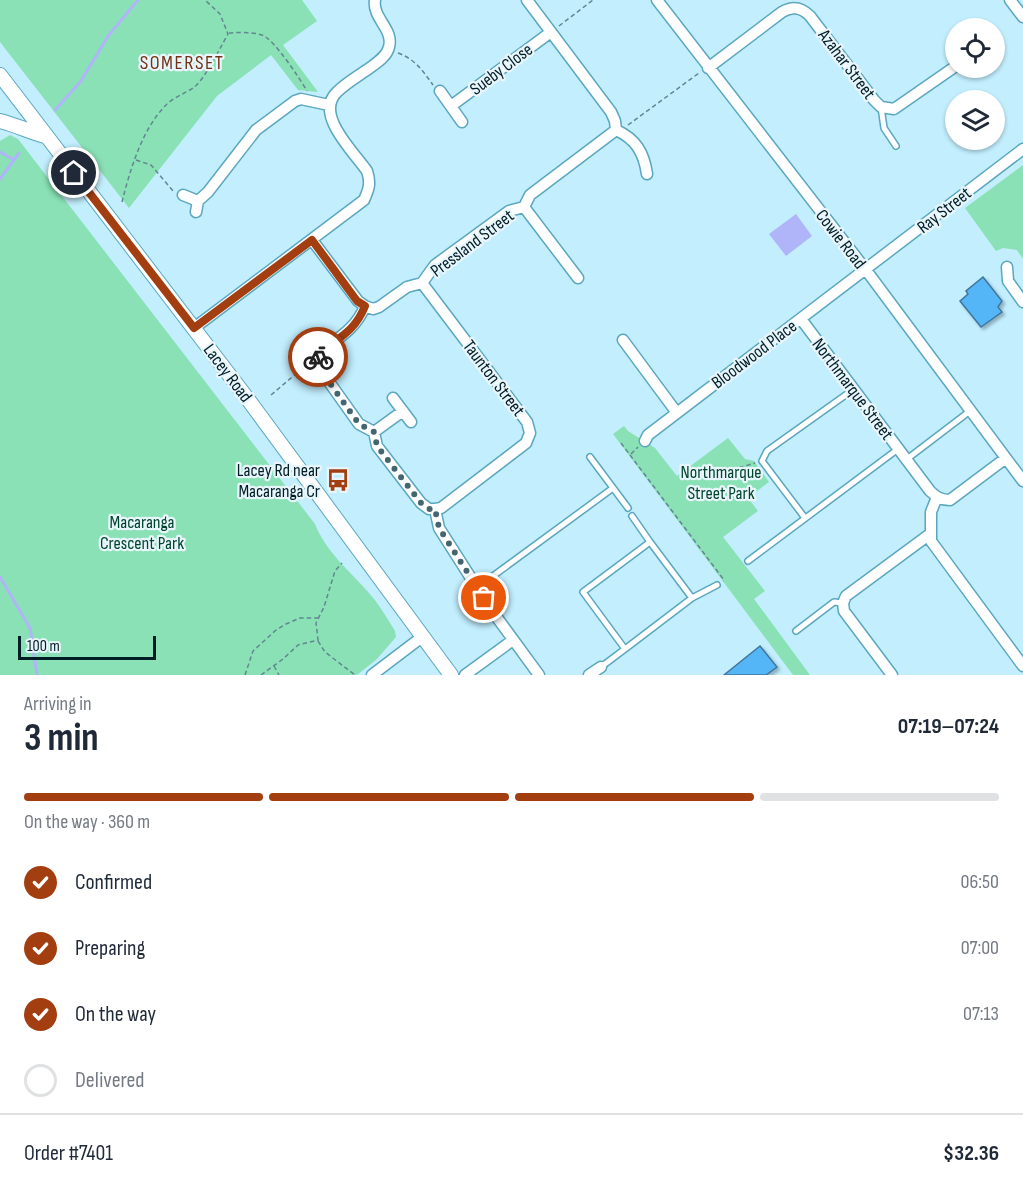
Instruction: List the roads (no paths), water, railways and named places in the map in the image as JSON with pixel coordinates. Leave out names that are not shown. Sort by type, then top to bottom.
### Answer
[{"type":"street","points":[[194,328],[364,200],[370,181],[367,171],[330,120],[329,105],[337,92],[381,60],[388,51],[389,34],[376,13],[375,0]]},
{"type":"street","points":[[527,0],[612,112],[616,130],[627,135],[634,142],[645,158],[647,174]]},
{"type":"street","name":"Cowie Road","points":[[657,0],[704,70],[866,270],[1023,481]]},
{"type":"street","points":[[1010,0],[1023,17]]},
{"type":"street","points":[[704,70],[782,12],[803,5]]},
{"type":"street","name":"Azahar Street","points":[[803,5],[881,107],[894,109],[945,74]]},
{"type":"street","name":"Sueby Close","points":[[451,106],[551,32]]},
{"type":"street","name":"Lacey Road","points":[[0,75],[194,328],[451,675]]},
{"type":"street","name":"Sueby Close","points":[[440,91],[462,122]]},
{"type":"street","points":[[183,195],[197,207],[250,136],[287,107],[302,99],[329,105]]},
{"type":"street","points":[[0,121],[22,104]]},
{"type":"street","points":[[0,121],[45,136]]},
{"type":"street","name":"Pressland Street","points":[[365,306],[373,309],[380,307],[407,287],[422,283],[435,266],[509,211],[524,207],[530,195],[616,130]]},
{"type":"street","name":"Ray Street","points":[[866,270],[1023,149]]},
{"type":"street","points":[[524,207],[578,278]]},
{"type":"street","points":[[312,240],[357,301],[365,306],[355,326],[320,353],[317,365],[359,424],[374,432],[377,446],[421,503],[429,509],[435,509],[439,528],[513,640],[539,675]]},
{"type":"street","points":[[1007,267],[1008,281],[1023,302]]},
{"type":"street","name":"Bloodwood Place","points":[[645,441],[648,435],[866,270]]},
{"type":"street","name":"Taunton Street","points":[[422,283],[527,422],[530,433],[526,444],[441,508],[435,509]]},
{"type":"street","name":"Northmarque Street","points":[[801,319],[930,491],[937,497]]},
{"type":"street","points":[[622,340],[677,413]]},
{"type":"street","points":[[393,398],[411,422]]},
{"type":"street","points":[[374,432],[403,411]]},
{"type":"street","points":[[1006,458],[950,500],[937,497],[931,512],[930,534],[931,541],[1023,666]]},
{"type":"street","points":[[892,675],[844,611],[843,603],[846,596],[930,534]]},
{"type":"street","points":[[372,675],[422,637]]},
{"type":"street","points":[[465,675],[513,640]]},
{"type":"street","points":[[590,675],[601,667]]},
{"type":"lane","points":[[881,107],[884,128],[897,146]]},
{"type":"lane","points":[[806,518],[762,461],[767,451],[854,389]]},
{"type":"lane","points":[[906,459],[970,411]]},
{"type":"lane","points":[[748,561],[898,449]]},
{"type":"lane","points":[[590,457],[628,508]]},
{"type":"lane","points":[[478,587],[613,488]]},
{"type":"lane","points":[[632,516],[692,598]]},
{"type":"lane","points":[[625,649],[583,592],[650,542]]},
{"type":"lane","points":[[601,667],[692,598],[717,585]]},
{"type":"lane","points":[[796,630],[834,603],[843,603]]},
{"type":"water","points":[[796,214],[812,236],[786,256],[769,234]]},
{"type":"waterway","points":[[55,110],[81,81],[108,36],[138,0]]},
{"type":"waterway","points":[[0,152],[14,160]]},
{"type":"waterway","points":[[0,179],[19,153]]},
{"type":"waterway","points":[[0,577],[30,628],[37,675]]},
{"type":"place","name":"Lacey Rd near Macaranga Cr","points":[[338,480]]},
{"type":"district","name":"SOMERSET","points":[[182,62]]},
{"type":"park label","name":"Northmarque Street Park","points":[[721,482]]},
{"type":"park label","name":"Macaranga Crescent Park","points":[[142,532]]}]
